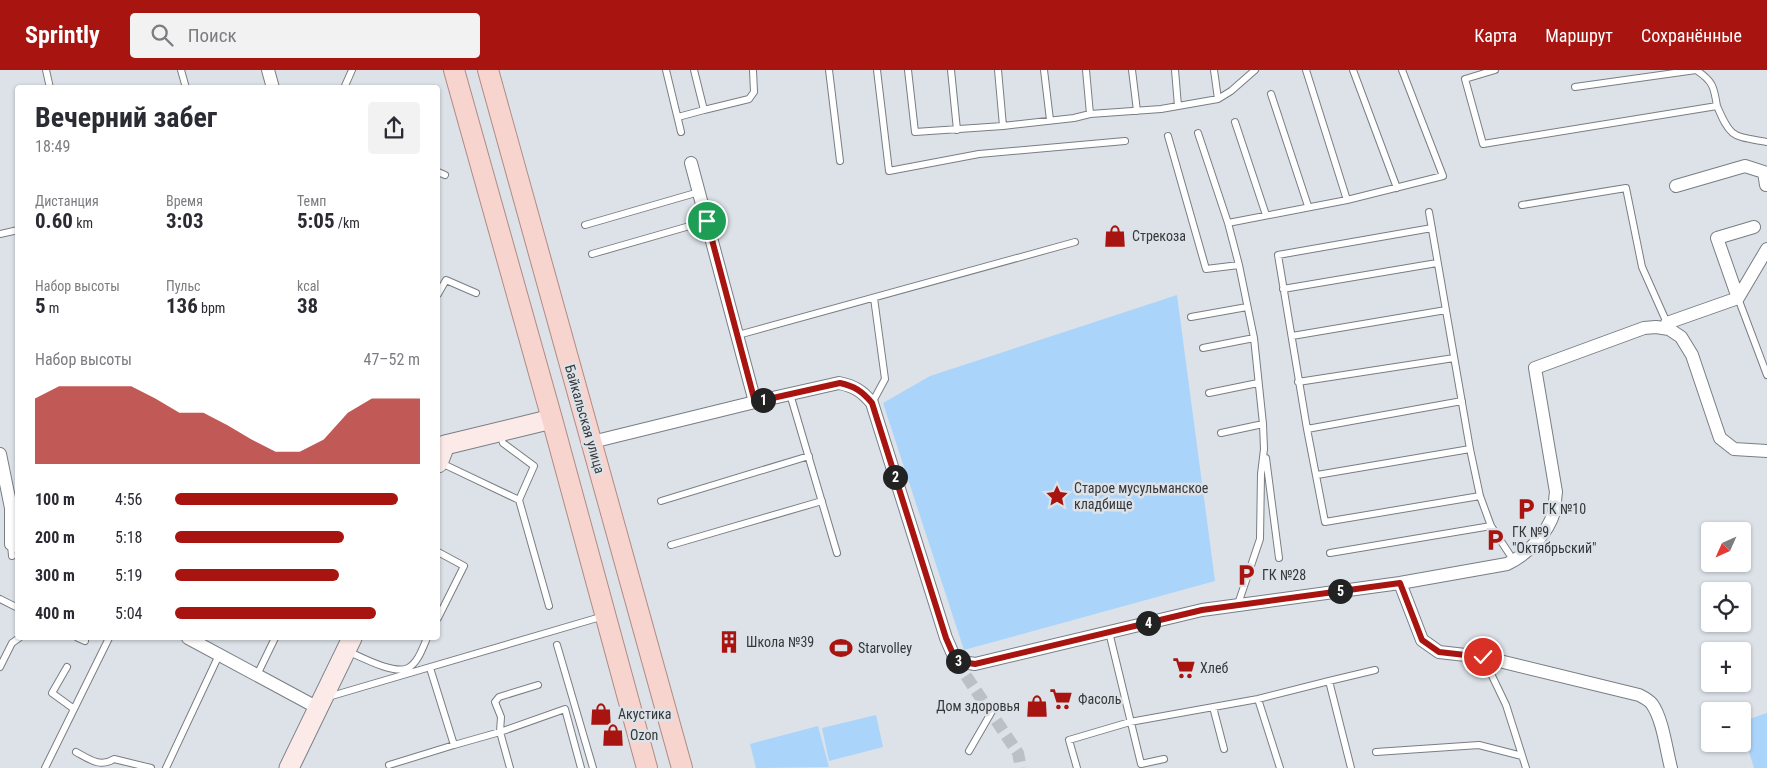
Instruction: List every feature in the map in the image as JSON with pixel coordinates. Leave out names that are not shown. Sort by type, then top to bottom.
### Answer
[{"type":"main road","points":[[454,70],[647,768]]},
{"type":"main road","name":"Байкальская улица","points":[[488,70],[682,768]]},
{"type":"street","points":[[270,72],[272,85]]},
{"type":"street","points":[[692,163],[755,402]]},
{"type":"street","points":[[1676,186],[1745,166],[1766,177]]},
{"type":"street","points":[[1738,298],[1717,238],[1754,227]]},
{"type":"street","points":[[592,442],[790,394],[840,383],[851,385],[862,392],[872,403],[946,638],[956,661],[975,664],[1202,610],[1400,583],[1507,564],[1514,561],[1522,556],[1546,530],[1554,512],[1556,492],[1535,368],[1644,328],[1668,326],[1738,298],[1767,249]]},
{"type":"street","points":[[1668,326],[1681,337],[1692,355],[1720,438],[1734,450],[1767,451]]},
{"type":"street","points":[[440,452],[500,432],[552,419]]},
{"type":"street","points":[[0,454],[11,508],[10,547]]},
{"type":"street","points":[[1400,583],[1422,640],[1439,652],[1483,657],[1639,695],[1648,700],[1652,703],[1661,726],[1671,768]]},
{"type":"street","points":[[192,640],[258,675],[320,703]]},
{"type":"street","points":[[289,768],[349,644]]},
{"type":"lane","points":[[46,70],[49,85]]},
{"type":"lane","points":[[181,70],[185,85]]},
{"type":"lane","points":[[345,85],[352,70]]},
{"type":"lane","points":[[666,70],[682,132]]},
{"type":"lane","points":[[694,70],[704,110]]},
{"type":"lane","points":[[678,117],[749,99],[754,92],[753,70]]},
{"type":"lane","points":[[829,70],[840,161]]},
{"type":"lane","points":[[877,70],[889,171],[979,154],[1125,141]]},
{"type":"lane","points":[[908,70],[915,132],[1003,126],[1074,118],[1090,114],[1178,106],[1218,99],[1231,91],[1255,70]]},
{"type":"lane","points":[[952,70],[957,130]]},
{"type":"lane","points":[[998,70],[1003,126]]},
{"type":"lane","points":[[1044,70],[1050,120]]},
{"type":"lane","points":[[1086,70],[1090,114]]},
{"type":"lane","points":[[1132,70],[1137,111]]},
{"type":"lane","points":[[1175,70],[1178,106]]},
{"type":"lane","points":[[1214,70],[1218,99]]},
{"type":"lane","points":[[1306,70],[1347,200]]},
{"type":"lane","points":[[1353,70],[1397,188]]},
{"type":"lane","points":[[1228,223],[1308,206],[1347,200],[1443,176],[1402,70]]},
{"type":"lane","points":[[1496,70],[1465,79],[1483,144],[1717,106]]},
{"type":"lane","points":[[1575,87],[1696,70],[1706,76],[1714,87],[1717,106],[1727,128],[1732,134],[1742,138],[1767,142]]},
{"type":"lane","points":[[1271,94],[1308,206]]},
{"type":"lane","points":[[1235,122],[1266,215]]},
{"type":"lane","points":[[1198,133],[1228,223],[1254,338],[1264,450],[1279,558]]},
{"type":"lane","points":[[1168,136],[1206,269],[1239,265]]},
{"type":"lane","points":[[440,173],[445,175]]},
{"type":"lane","points":[[1522,205],[1626,188],[1642,267],[1668,326]]},
{"type":"lane","points":[[584,225],[700,192]]},
{"type":"lane","points":[[1429,212],[1470,449],[1480,496],[1491,526],[1514,561]]},
{"type":"lane","points":[[592,254],[707,221]]},
{"type":"lane","points":[[1432,228],[1278,255],[1298,382],[1325,522],[1480,496]]},
{"type":"lane","points":[[0,234],[15,231]]},
{"type":"lane","points":[[738,335],[1075,242]]},
{"type":"lane","points":[[1283,289],[1437,263]]},
{"type":"lane","points":[[440,290],[446,280],[476,293]]},
{"type":"lane","points":[[872,403],[885,379],[874,298]]},
{"type":"lane","points":[[1738,298],[1767,375]]},
{"type":"lane","points":[[1190,317],[1247,307]]},
{"type":"lane","points":[[1292,336],[1446,310]]},
{"type":"lane","points":[[1203,348],[1254,338]]},
{"type":"lane","points":[[1298,382],[1454,358]]},
{"type":"lane","points":[[1208,393],[1258,383]]},
{"type":"lane","points":[[790,394],[837,553]]},
{"type":"lane","points":[[1307,429],[1462,401]]},
{"type":"lane","points":[[1221,433],[1262,424]]},
{"type":"lane","points":[[500,432],[503,443],[534,466],[519,500],[549,606]]},
{"type":"lane","points":[[1317,475],[1470,449]]},
{"type":"lane","points":[[1238,606],[1260,539],[1261,474],[1264,450]]},
{"type":"lane","points":[[440,453],[519,500]]},
{"type":"lane","points":[[661,501],[809,456]]},
{"type":"lane","points":[[671,545],[822,501]]},
{"type":"lane","points":[[1330,553],[1491,526]]},
{"type":"lane","points":[[440,553],[464,566],[440,614]]},
{"type":"lane","points":[[0,599],[15,606]]},
{"type":"lane","points":[[320,703],[606,616]]},
{"type":"lane","points":[[1109,632],[1141,764],[1164,759]]},
{"type":"lane","points":[[0,667],[12,643],[16,640]]},
{"type":"lane","points":[[45,768],[108,640]]},
{"type":"lane","points":[[258,675],[274,640]]},
{"type":"lane","points":[[349,644],[393,670],[408,668],[416,660],[426,640]]},
{"type":"lane","points":[[558,645],[593,768]]},
{"type":"lane","points":[[166,768],[219,655]]},
{"type":"lane","points":[[1483,657],[1506,705],[1526,768]]},
{"type":"lane","points":[[67,667],[52,693],[74,709]]},
{"type":"lane","points":[[430,668],[454,745]]},
{"type":"lane","points":[[1077,768],[1069,740],[1130,722],[1258,699],[1375,670]]},
{"type":"lane","points":[[1329,681],[1351,768]]},
{"type":"lane","points":[[510,768],[500,732],[501,717],[495,702],[499,697],[538,685]]},
{"type":"lane","points":[[1258,699],[1280,768]]},
{"type":"lane","points":[[1213,707],[1224,749]]},
{"type":"lane","points":[[389,765],[500,732],[565,709],[580,768]]},
{"type":"lane","points":[[969,751],[991,712]]},
{"type":"lane","points":[[1376,752],[1479,745],[1522,756]]},
{"type":"lane","points":[[76,752],[100,764],[108,763],[114,759],[151,768]]},
{"type":"shaded area","points":[[1177,295],[1215,581],[964,650],[883,403],[930,376]]},
{"type":"shaded area","points":[[1767,713],[1767,768],[1754,768],[1749,752],[1751,752],[1751,718]]},
{"type":"shaded area","points":[[876,715],[883,747],[829,761],[822,728]]},
{"type":"shaded area","points":[[818,726],[829,767],[756,768],[750,744]]},
{"type":"tunnel","points":[[956,661],[1018,753],[1021,768]]},
{"type":"place","name":"Стрекоза","points":[[1115,236]]},
{"type":"place","name":"Старое мусульманское кладбище","points":[[1057,496]]},
{"type":"place","name":"ГК №10","points":[[1526,509]]},
{"type":"place","name":"ГК №9 \"Октябрьский\"","points":[[1495,540]]},
{"type":"place","name":"ГК №28","points":[[1246,575]]},
{"type":"place","name":"Школа №39","points":[[729,642]]},
{"type":"place","name":"Starvolley","points":[[841,648]]},
{"type":"place","name":"Хлеб","points":[[1184,668]]},
{"type":"place","name":"Фасоль","points":[[1061,699]]},
{"type":"place","name":"Дом здоровья","points":[[1037,706]]},
{"type":"place","name":"Акустика","points":[[601,714]]},
{"type":"place","name":"Ozon","points":[[613,735]]},
{"type":"route","points":[[707,221],[755,402],[840,383],[851,385],[862,392],[872,403],[946,638],[956,661],[975,664],[1202,610],[1400,583],[1422,640],[1439,652],[1483,657]]}]
